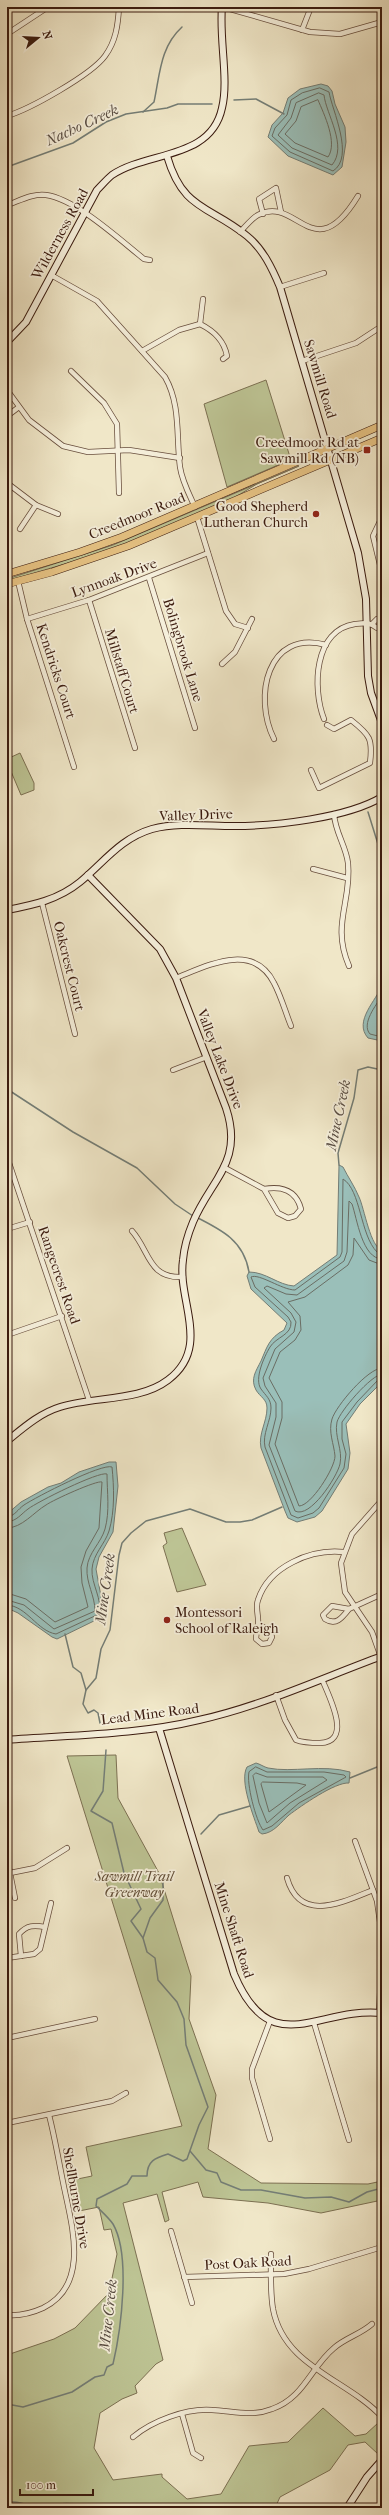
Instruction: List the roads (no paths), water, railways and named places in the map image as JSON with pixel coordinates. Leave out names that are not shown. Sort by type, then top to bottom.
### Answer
[{"type":"main road","name":"Creedmoor Road","points":[[7,574],[94,548],[195,507],[382,425]]},
{"type":"main road","name":"Creedmoor Road","points":[[7,584],[92,559],[197,517],[382,438]]},
{"type":"street","points":[[7,34],[47,7]]},
{"type":"street","points":[[7,116],[32,106],[97,65],[114,40],[118,25],[119,7]]},
{"type":"street","points":[[222,7],[302,30],[340,34],[382,22]]},
{"type":"street","name":"Wilderness Road","points":[[7,342],[26,322],[97,190],[112,175],[125,169],[167,156],[195,144],[207,134],[220,117],[224,87],[220,29],[222,7]]},
{"type":"street","points":[[302,30],[311,7]]},
{"type":"street","name":"Sawmill Road","points":[[167,156],[174,179],[185,195],[195,205],[240,232],[259,248],[270,265],[280,287],[332,460],[363,578],[370,623],[368,676],[371,694],[382,724]]},
{"type":"street","points":[[263,214],[259,199],[276,188],[281,212]]},
{"type":"street","points":[[7,205],[33,196],[45,195],[56,198],[95,219],[144,259],[150,260]]},
{"type":"street","points":[[240,232],[258,215],[281,212],[304,226],[317,230],[331,225],[346,216],[358,196]]},
{"type":"street","points":[[280,287],[324,273]]},
{"type":"street","points":[[51,275],[97,301],[165,377],[172,389],[176,406],[180,458],[185,485],[195,507]]},
{"type":"street","points":[[200,324],[203,299]]},
{"type":"street","points":[[142,351],[179,330],[200,324],[209,329],[223,343],[227,356],[223,358]]},
{"type":"street","points":[[302,361],[356,343],[382,326]]},
{"type":"street","points":[[71,371],[112,413],[116,424],[120,493]]},
{"type":"street","points":[[7,390],[19,407],[44,433],[63,446],[88,452],[117,450],[180,458]]},
{"type":"street","points":[[7,416],[19,407]]},
{"type":"street","points":[[7,483],[36,505],[58,514]]},
{"type":"street","points":[[20,529],[36,505]]},
{"type":"street","points":[[197,517],[230,620],[235,624],[248,628]]},
{"type":"street","points":[[382,517],[372,536],[382,573]]},
{"type":"street","name":"Lynnoak Drive","points":[[27,619],[89,600],[208,554]]},
{"type":"street","name":"Bolingbrook Lane","points":[[149,578],[195,728]]},
{"type":"street","name":"Kendricks Court","points":[[18,581],[27,619],[74,767]]},
{"type":"street","name":"Millstaff Court","points":[[89,600],[135,748]]},
{"type":"street","points":[[324,718],[316,690],[319,665],[326,645],[338,629],[346,626],[370,623],[382,618]]},
{"type":"street","points":[[222,664],[235,652],[252,619]]},
{"type":"street","points":[[370,623],[377,628],[382,628]]},
{"type":"street","points":[[274,739],[265,716],[263,700],[268,674],[284,651],[289,647],[305,641],[326,645]]},
{"type":"street","points":[[312,770],[319,788],[370,763],[372,743],[368,734],[350,720],[334,729],[327,725]]},
{"type":"street","name":"Valley Drive","points":[[7,910],[42,903],[63,894],[88,875],[121,843],[151,829],[168,825],[254,826],[358,809],[382,798]]},
{"type":"street","points":[[334,814],[338,835],[347,855],[347,878],[341,941],[349,966]]},
{"type":"street","points":[[313,869],[347,878]]},
{"type":"street","name":"Valley Lake Drive","points":[[7,1441],[31,1422],[53,1409],[89,1400],[142,1392],[158,1386],[176,1373],[187,1353],[192,1335],[182,1277],[183,1261],[193,1222],[226,1168],[230,1148],[230,1122],[207,1057],[176,978],[160,948],[150,936],[88,875]]},
{"type":"street","name":"Oakcrest Court","points":[[42,903],[75,1034]]},
{"type":"street","points":[[176,978],[228,959],[251,962],[259,966],[274,982],[291,1026]]},
{"type":"street","points":[[173,1070],[207,1057]]},
{"type":"street","points":[[382,1130],[382,1146]]},
{"type":"street","name":"Rangecrest Road","points":[[7,1157],[62,1316],[89,1400]]},
{"type":"street","points":[[226,1168],[264,1189],[278,1213],[288,1218],[295,1216],[301,1209],[298,1199],[292,1192],[282,1188],[264,1189]]},
{"type":"street","points":[[7,1229],[30,1222]]},
{"type":"street","points":[[132,1231],[139,1238],[150,1262],[158,1271],[172,1277],[182,1277]]},
{"type":"street","points":[[7,1335],[62,1316]]},
{"type":"street","points":[[382,1500],[352,1534],[343,1552],[342,1577],[345,1592],[351,1608],[372,1632],[382,1658]]},
{"type":"street","points":[[259,1625],[257,1601],[271,1578],[305,1556],[326,1551],[343,1552]]},
{"type":"street","points":[[351,1608],[332,1606],[323,1615],[325,1619],[330,1622],[336,1622],[351,1608],[382,1594]]},
{"type":"street","name":"Lead Mine Road","points":[[7,1740],[159,1728],[221,1715],[382,1658]]},
{"type":"street","points":[[276,1695],[285,1720],[296,1740],[303,1743],[327,1743],[334,1738],[338,1725],[322,1679]]},
{"type":"street","name":"Mine Shaft Road","points":[[159,1728],[234,1974],[249,2003],[270,2021]]},
{"type":"street","points":[[355,1841],[380,1914],[382,1936]]},
{"type":"street","points":[[10,1873],[35,1868],[67,1848]]},
{"type":"street","points":[[7,1859],[15,1898]]},
{"type":"street","points":[[287,1878],[290,1887],[297,1897],[310,1905],[330,1906],[373,1890]]},
{"type":"street","points":[[7,1958],[34,1954],[40,1950],[51,1903]]},
{"type":"street","points":[[21,1956],[19,1934],[24,1927],[33,1925],[45,1927]]},
{"type":"street","points":[[270,2139],[252,2078],[252,2069],[270,2021],[282,2024],[314,2023],[356,2013],[380,2013],[382,1952]]},
{"type":"street","points":[[7,2038],[95,2019]]},
{"type":"street","points":[[314,2023],[349,2140]]},
{"type":"street","points":[[7,2123],[112,2101],[126,2093]]},
{"type":"street","name":"Shellburne Drive","points":[[7,2315],[24,2314],[46,2306],[58,2297],[73,2270],[75,2242],[49,2114]]},
{"type":"street","points":[[171,2231],[192,2303]]},
{"type":"street","name":"Post Oak Road","points":[[184,2277],[271,2275],[309,2270],[382,2247]]},
{"type":"street","points":[[271,2254],[273,2309],[277,2324],[292,2349],[316,2369],[363,2400],[382,2417]]},
{"type":"street","points":[[133,2437],[144,2428],[197,2410],[243,2414],[271,2410],[293,2398],[334,2348],[366,2330],[372,2324]]},
{"type":"street","points":[[182,2414],[193,2453],[201,2458]]},
{"type":"street","points":[[347,2508],[367,2478],[382,2460]]},
{"type":"water","points":[[321,84],[328,86],[332,91],[335,104],[345,127],[346,142],[342,167],[333,175],[288,156],[268,137],[272,125],[283,113],[288,98],[300,89]]},
{"type":"water","points":[[382,985],[382,1041],[368,1038],[364,1031],[363,1025],[368,1011]]},
{"type":"water","points":[[339,1165],[343,1167],[357,1193],[374,1243],[382,1249],[382,1382],[360,1404],[346,1424],[350,1453],[348,1469],[322,1511],[315,1517],[297,1522],[288,1518],[261,1448],[260,1443],[267,1413],[267,1405],[254,1386],[256,1372],[269,1343],[275,1336],[284,1330],[287,1323],[251,1289],[247,1276],[249,1272],[261,1274],[294,1286],[337,1255]]},
{"type":"water","points":[[109,1462],[116,1462],[118,1486],[113,1532],[99,1557],[96,1569],[104,1613],[100,1618],[57,1639],[18,1613],[7,1608],[7,1514],[21,1502],[48,1487],[61,1483],[79,1472]]},
{"type":"water","points":[[256,1763],[268,1768],[287,1770],[329,1769],[350,1772],[349,1783],[335,1786],[318,1795],[289,1815],[270,1832],[262,1834],[259,1832],[251,1809],[245,1781],[247,1767]]},
{"type":"waterway","points":[[143,112],[154,102],[165,52],[169,43],[182,27]]},
{"type":"waterway","points":[[234,100],[256,99],[284,114]]},
{"type":"waterway","name":"Nacho Creek","points":[[7,167],[73,143],[106,122],[126,114],[167,108],[178,104],[212,104]]},
{"type":"waterway","points":[[368,812],[382,857]]},
{"type":"waterway","name":"Mine Creek","points":[[339,1165],[338,1153],[354,1098],[358,1070],[368,1067],[382,1070]]},
{"type":"waterway","points":[[7,1089],[73,1132],[137,1168],[175,1204],[193,1216]]},
{"type":"waterway","points":[[196,1217],[223,1232],[237,1244],[246,1261],[249,1272]]},
{"type":"waterway","name":"Mine Creek","points":[[100,1723],[98,1713],[94,1710],[88,1713],[83,1704],[86,1690],[96,1678],[101,1649],[110,1630],[119,1555],[122,1543],[131,1533],[146,1521],[190,1509],[226,1522],[240,1522],[252,1520],[282,1507]]},
{"type":"waterway","points":[[65,1634],[73,1667],[81,1673],[86,1690]]},
{"type":"waterway","name":"Mine Creek","points":[[106,1750],[103,1791],[91,1811],[112,1823],[124,1873],[141,1909],[131,1921],[143,1938]]},
{"type":"waterway","points":[[350,1778],[382,1765]]},
{"type":"waterway","points":[[201,1834],[219,1815],[250,1806]]},
{"type":"waterway","name":"Mine Creek","points":[[7,2404],[23,2407],[72,2392],[95,2377],[104,2375],[107,2367],[113,2364],[119,2332],[123,2293],[122,2254],[113,2224],[96,2206],[97,2199],[127,2184],[132,2176],[147,2176],[148,2167],[159,2157],[168,2154],[183,2161],[187,2159],[199,2125],[208,2107],[186,2045],[184,2019],[177,2002],[158,1980],[155,1958],[147,1952],[143,1938],[150,1918],[163,1900],[163,1878]]},
{"type":"waterway","points":[[190,2151],[206,2170],[217,2173],[221,2182],[241,2190],[261,2190],[305,2198],[331,2197],[349,2202],[367,2192],[382,2188]]},
{"type":"waterway","points":[[7,2502],[16,2502],[33,2506],[74,2504],[94,2508]]},
{"type":"place","name":"Creedmoor Rd at Sawmill Rd (NB)","points":[[367,450]]},
{"type":"place","name":"Good Shepherd Lutheran Church","points":[[316,514]]},
{"type":"place","name":"Montessori School of Raleigh","points":[[167,1620]]},
{"type":"park label","name":"Sawmill Trail Greenway","points":[[134,1884]]}]
